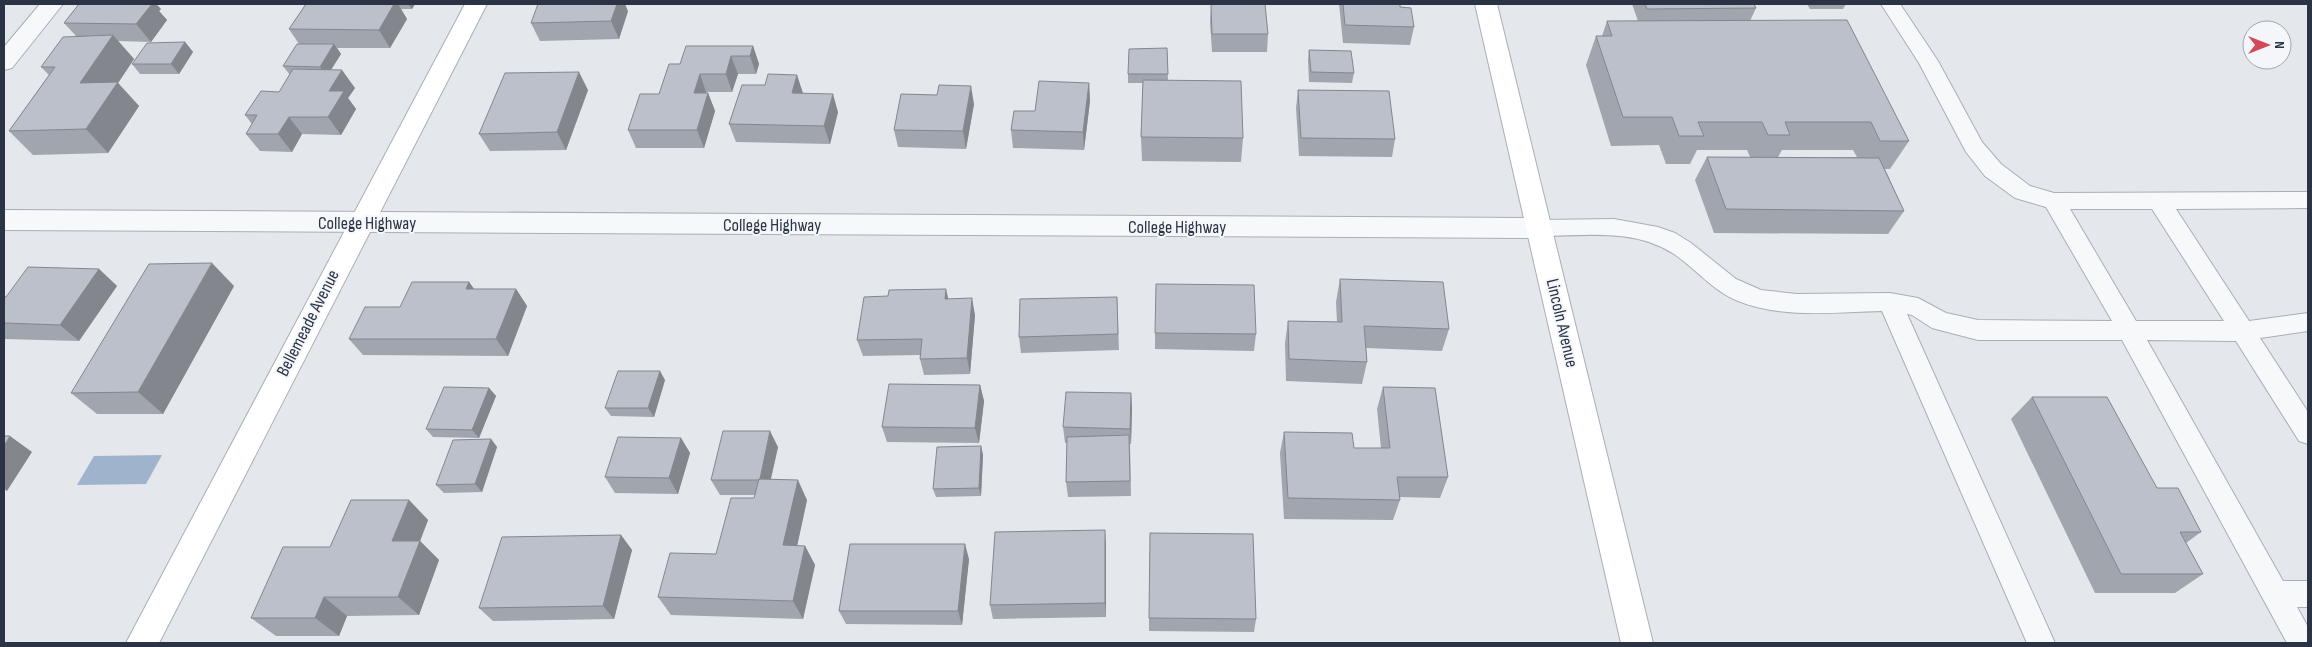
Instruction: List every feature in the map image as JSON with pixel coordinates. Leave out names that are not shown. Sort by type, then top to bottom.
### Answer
[{"type":"street","points":[[4,62],[52,4]]},
{"type":"street","name":"Bellemeade Avenue","points":[[142,643],[476,4]]},
{"type":"street","name":"Lincoln Avenue","points":[[1486,4],[1638,643]]},
{"type":"street","name":"College Highway","points":[[4,220],[1540,228]]},
{"type":"lane","points":[[1890,4],[1928,61],[1978,152],[1993,170],[2023,192],[2054,201],[2308,200]]},
{"type":"lane","points":[[2054,201],[2129,330],[2302,643]]},
{"type":"lane","points":[[2159,201],[2308,433]]},
{"type":"lane","points":[[1540,228],[1618,228],[1655,232],[1683,248],[1719,281],[1748,296],[1783,302],[1890,302],[1918,308],[1940,320],[1978,330],[2244,331],[2308,322]]},
{"type":"lane","points":[[1890,302],[2041,643]]},
{"type":"lane","points":[[2276,594],[2308,594]]},
{"type":"water","points":[[162,455],[146,484],[77,485],[94,456]]},
{"type":"building","points":[[79,4],[152,4],[136,24],[64,23]]},
{"type":"building","points":[[306,4],[394,4],[379,30],[289,29]]},
{"type":"building","points":[[538,4],[617,4],[611,21],[531,23]]},
{"type":"building","points":[[1211,4],[1265,4],[1268,34],[1212,34]]},
{"type":"building","points":[[1343,4],[1400,4],[1400,7],[1411,8],[1414,27],[1345,25]]},
{"type":"building","points":[[1645,4],[1754,4],[1756,8],[1647,9]]},
{"type":"building","points":[[1847,20],[1909,141],[1880,141],[1871,122],[1785,122],[1790,135],[1768,135],[1762,122],[1698,122],[1704,136],[1679,136],[1672,117],[1623,117],[1596,36],[1612,36],[1607,21]]},
{"type":"building","points":[[113,35],[80,83],[118,82],[86,129],[9,131],[55,67],[41,67],[63,37]]},
{"type":"building","points":[[185,42],[171,64],[132,64],[147,43]]},
{"type":"building","points":[[297,44],[334,44],[320,67],[283,66]]},
{"type":"building","points":[[686,46],[753,46],[750,56],[731,56],[726,74],[700,74],[694,93],[708,93],[697,130],[628,130],[640,94],[659,94],[669,64],[680,64]]},
{"type":"building","points":[[1167,48],[1168,74],[1128,74],[1129,49]]},
{"type":"building","points":[[1309,50],[1351,51],[1354,73],[1311,72]]},
{"type":"building","points":[[293,69],[342,70],[329,91],[344,91],[328,117],[289,117],[278,134],[246,134],[257,115],[245,115],[261,91],[279,92]]},
{"type":"building","points":[[579,72],[557,132],[479,134],[505,73]]},
{"type":"building","points":[[768,74],[797,75],[792,93],[833,94],[824,126],[729,124],[742,85],[765,85]]},
{"type":"building","points":[[1143,80],[1241,81],[1243,138],[1141,137]]},
{"type":"building","points":[[1039,81],[1089,83],[1083,132],[1011,130],[1014,111],[1035,111]]},
{"type":"building","points":[[939,85],[971,86],[963,131],[894,130],[901,94],[937,95]]},
{"type":"building","points":[[1298,90],[1389,91],[1395,139],[1301,138]]},
{"type":"building","points":[[1707,157],[1879,158],[1904,211],[1726,209]]},
{"type":"building","points":[[212,263],[138,392],[71,393],[149,264]]},
{"type":"building","points":[[28,267],[99,269],[60,325],[4,323],[4,297],[6,297]]},
{"type":"building","points":[[1340,279],[1443,282],[1449,329],[1364,326],[1367,362],[1289,359],[1288,321],[1342,322]]},
{"type":"building","points":[[412,282],[469,282],[466,289],[516,289],[496,339],[349,339],[365,307],[400,307]]},
{"type":"building","points":[[1156,284],[1254,285],[1256,334],[1155,333]]},
{"type":"building","points":[[946,289],[945,299],[972,298],[967,358],[920,359],[922,339],[857,340],[864,297],[888,296],[889,290]]},
{"type":"building","points":[[1117,297],[1118,334],[1019,337],[1020,299]]},
{"type":"building","points":[[618,371],[660,371],[648,408],[605,408]]},
{"type":"building","points":[[889,384],[980,385],[975,428],[882,427]]},
{"type":"building","points":[[444,387],[489,388],[472,430],[426,429]]},
{"type":"building","points":[[1383,387],[1435,388],[1448,477],[1397,477],[1400,500],[1288,498],[1284,432],[1352,433],[1354,448],[1390,448]]},
{"type":"building","points":[[1066,392],[1131,393],[1130,429],[1063,427]]},
{"type":"building","points":[[2032,397],[2107,397],[2157,488],[2178,488],[2201,532],[2180,532],[2203,574],[2121,574]]},
{"type":"building","points":[[723,431],[770,431],[759,480],[711,480]]},
{"type":"building","points":[[1129,435],[1130,481],[1066,482],[1067,437]]},
{"type":"building","points":[[4,436],[10,436],[4,446]]},
{"type":"building","points":[[618,437],[681,438],[669,478],[605,477]]},
{"type":"building","points":[[491,439],[475,484],[436,485],[453,440]]},
{"type":"building","points":[[981,446],[979,488],[933,489],[937,447]]},
{"type":"building","points":[[759,479],[798,480],[783,545],[805,546],[793,601],[658,597],[670,553],[716,554],[731,498],[754,498]]},
{"type":"building","points":[[351,500],[409,500],[392,541],[420,541],[398,597],[324,597],[315,618],[251,618],[283,547],[330,547]]},
{"type":"building","points":[[1105,530],[1105,603],[990,605],[995,532]]},
{"type":"building","points":[[1150,533],[1253,534],[1256,619],[1149,618]]},
{"type":"building","points":[[621,535],[603,606],[479,608],[502,537]]},
{"type":"building","points":[[850,544],[965,544],[958,611],[839,611]]}]
